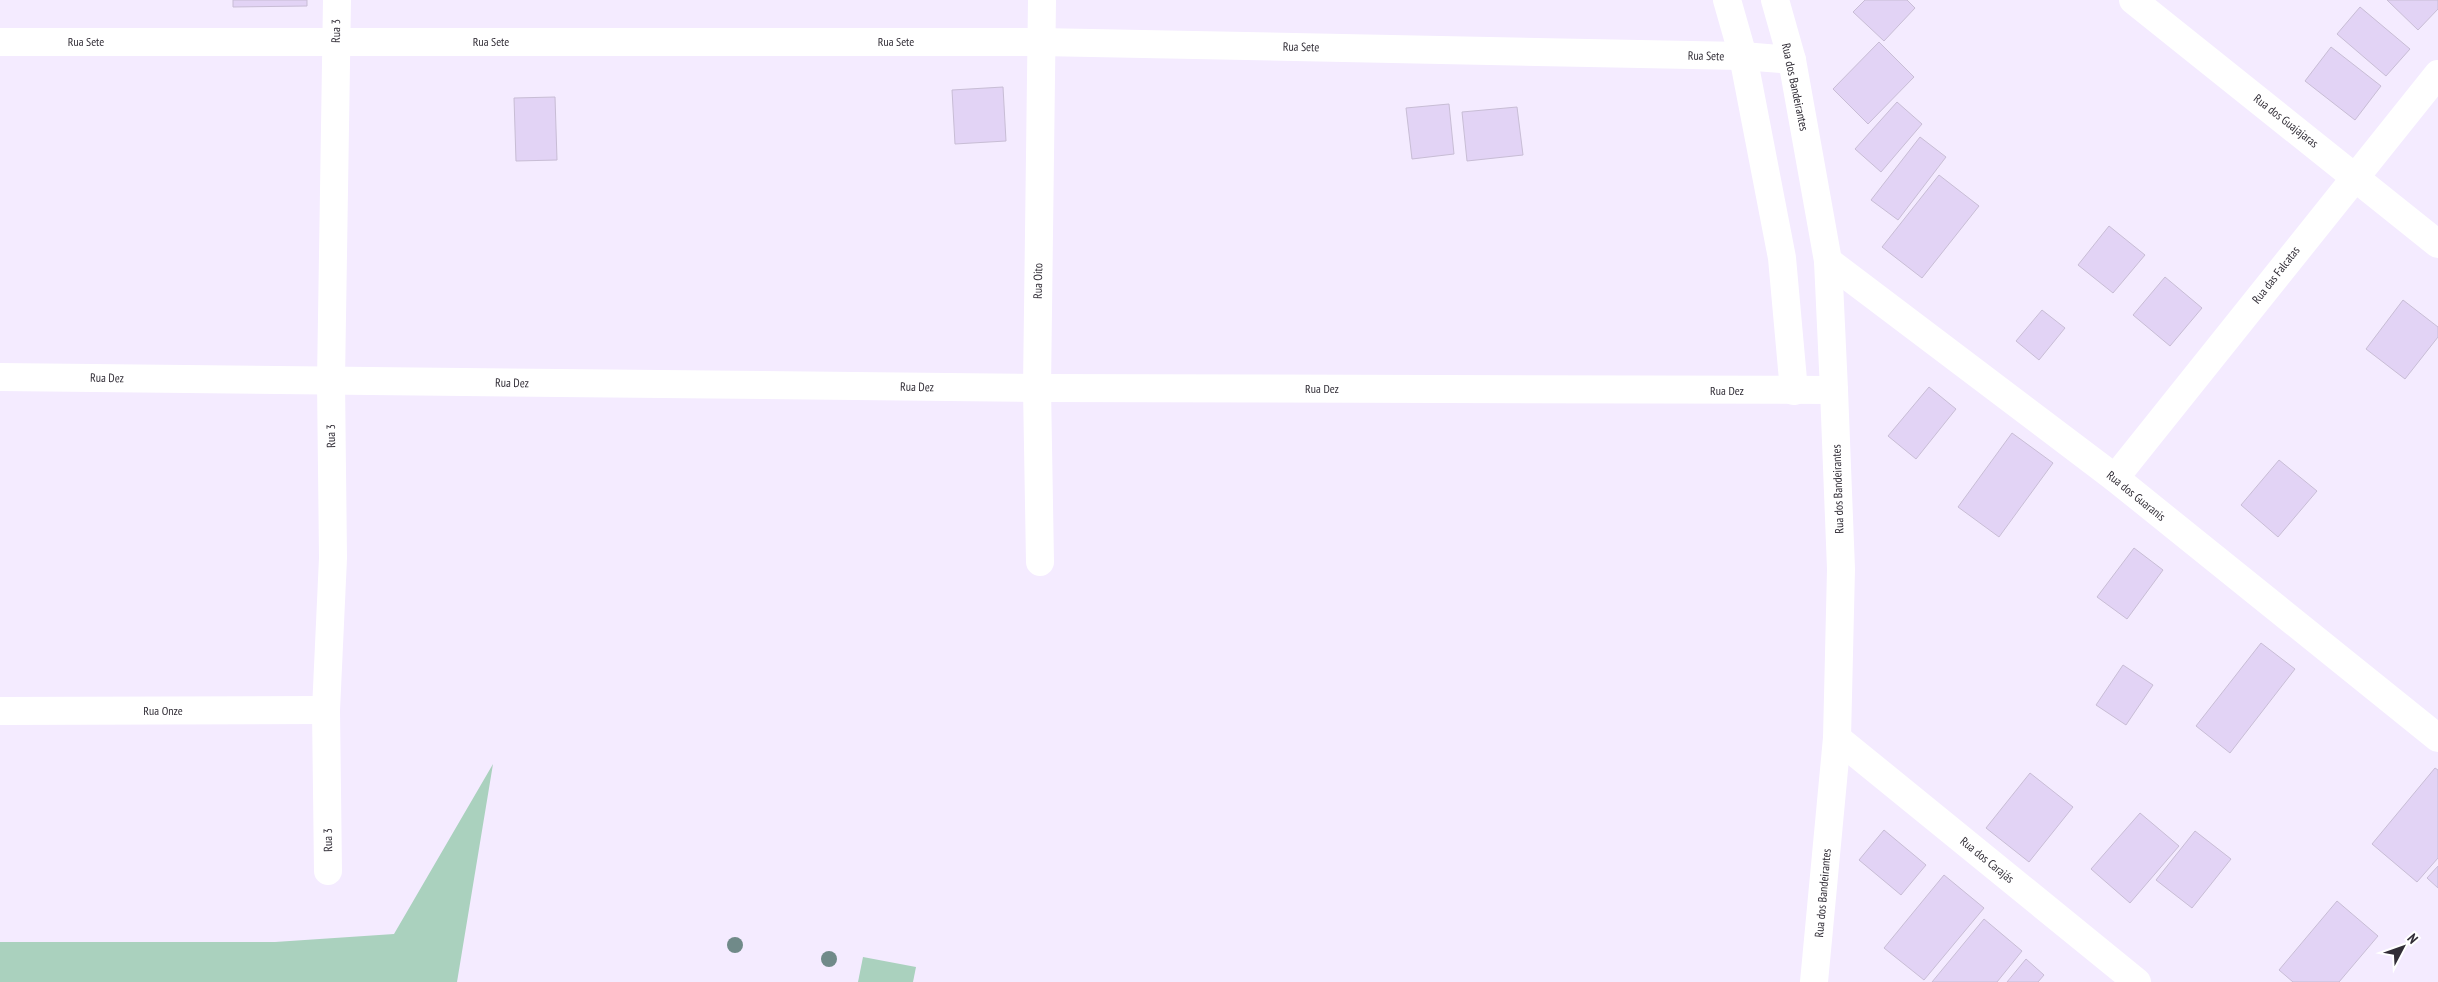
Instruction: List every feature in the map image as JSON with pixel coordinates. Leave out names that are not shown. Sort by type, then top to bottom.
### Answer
[{"type":"street","name":"Rua 3","points":[[328,871],[326,710],[333,558],[331,381],[337,0]]},
{"type":"street","name":"Rua Oito","points":[[1040,562],[1037,388],[1042,0]]},
{"type":"street","points":[[1727,0],[1743,56],[1782,258],[1794,391]]},
{"type":"street","name":"Rua dos Bandeirantes","points":[[1775,0],[1792,60],[1828,261],[1834,390],[1841,570],[1837,738],[1814,982]]},
{"type":"street","name":"Rua dos Guajajaras","points":[[2133,0],[2438,244]]},
{"type":"street","name":"Rua Sete","points":[[0,42],[1040,42],[1743,56],[1792,60]]},
{"type":"street","name":"Rua das Falcatas","points":[[2115,478],[2438,74]]},
{"type":"street","name":"Rua dos Guaranis","points":[[1828,261],[2115,478],[2438,738]]},
{"type":"street","name":"Rua Dez","points":[[0,377],[1037,388],[1834,390]]},
{"type":"street","name":"Rua Onze","points":[[0,711],[326,710]]},
{"type":"street","name":"Rua dos Carajás","points":[[1837,738],[2137,982]]},
{"type":"green space","points":[[493,764],[457,982],[0,982],[0,942],[275,942],[394,934]]},
{"type":"green space","points":[[863,957],[916,967],[913,982],[858,982]]},
{"type":"building","points":[[233,0],[307,0],[307,6],[233,7]]},
{"type":"building","points":[[1865,0],[1907,0],[1915,8],[1884,41],[1853,12]]},
{"type":"building","points":[[2387,0],[2438,0],[2438,9],[2418,30]]},
{"type":"building","points":[[2360,7],[2410,49],[2386,76],[2337,34]]},
{"type":"building","points":[[1879,42],[1914,77],[1868,124],[1833,89]]},
{"type":"building","points":[[2331,47],[2381,86],[2355,120],[2305,81]]},
{"type":"building","points":[[1003,87],[1006,141],[955,144],[952,90]]},
{"type":"building","points":[[555,97],[557,160],[516,161],[514,98]]},
{"type":"building","points":[[1897,102],[1922,124],[1881,172],[1855,149]]},
{"type":"building","points":[[1449,104],[1454,154],[1412,159],[1406,108]]},
{"type":"building","points":[[1517,107],[1523,155],[1467,161],[1462,112]]},
{"type":"building","points":[[1920,137],[1946,157],[1898,220],[1871,200]]},
{"type":"building","points":[[1939,175],[1979,206],[1922,278],[1882,247]]},
{"type":"building","points":[[2109,226],[2145,255],[2113,293],[2078,265]]},
{"type":"building","points":[[2165,277],[2202,308],[2170,346],[2133,315]]},
{"type":"building","points":[[2403,300],[2438,327],[2438,337],[2405,379],[2366,349]]},
{"type":"building","points":[[2042,310],[2065,328],[2039,360],[2016,341]]},
{"type":"building","points":[[1929,387],[1956,409],[1916,459],[1888,436]]},
{"type":"building","points":[[2012,433],[2053,463],[1999,537],[1958,507]]},
{"type":"building","points":[[2279,460],[2317,491],[2278,537],[2241,505]]},
{"type":"building","points":[[2134,548],[2163,570],[2127,619],[2097,597]]},
{"type":"building","points":[[2261,643],[2295,669],[2230,753],[2196,726]]},
{"type":"building","points":[[2123,665],[2153,685],[2126,725],[2096,705]]},
{"type":"building","points":[[2435,768],[2438,770],[2438,858],[2417,882],[2372,844]]},
{"type":"building","points":[[2030,773],[2073,807],[2029,862],[1986,828]]},
{"type":"building","points":[[2140,813],[2179,846],[2130,903],[2091,869]]},
{"type":"building","points":[[1884,830],[1926,865],[1901,895],[1859,860]]},
{"type":"building","points":[[2195,831],[2231,859],[2192,908],[2156,880]]},
{"type":"building","points":[[2438,866],[2438,888],[2427,878]]},
{"type":"building","points":[[1944,875],[1984,908],[1924,980],[1884,948]]},
{"type":"building","points":[[2337,901],[2378,936],[2339,982],[2293,982],[2279,970]]},
{"type":"building","points":[[1984,919],[2022,951],[1997,982],[1932,982]]},
{"type":"building","points":[[2026,959],[2044,975],[2038,982],[2007,982]]}]
